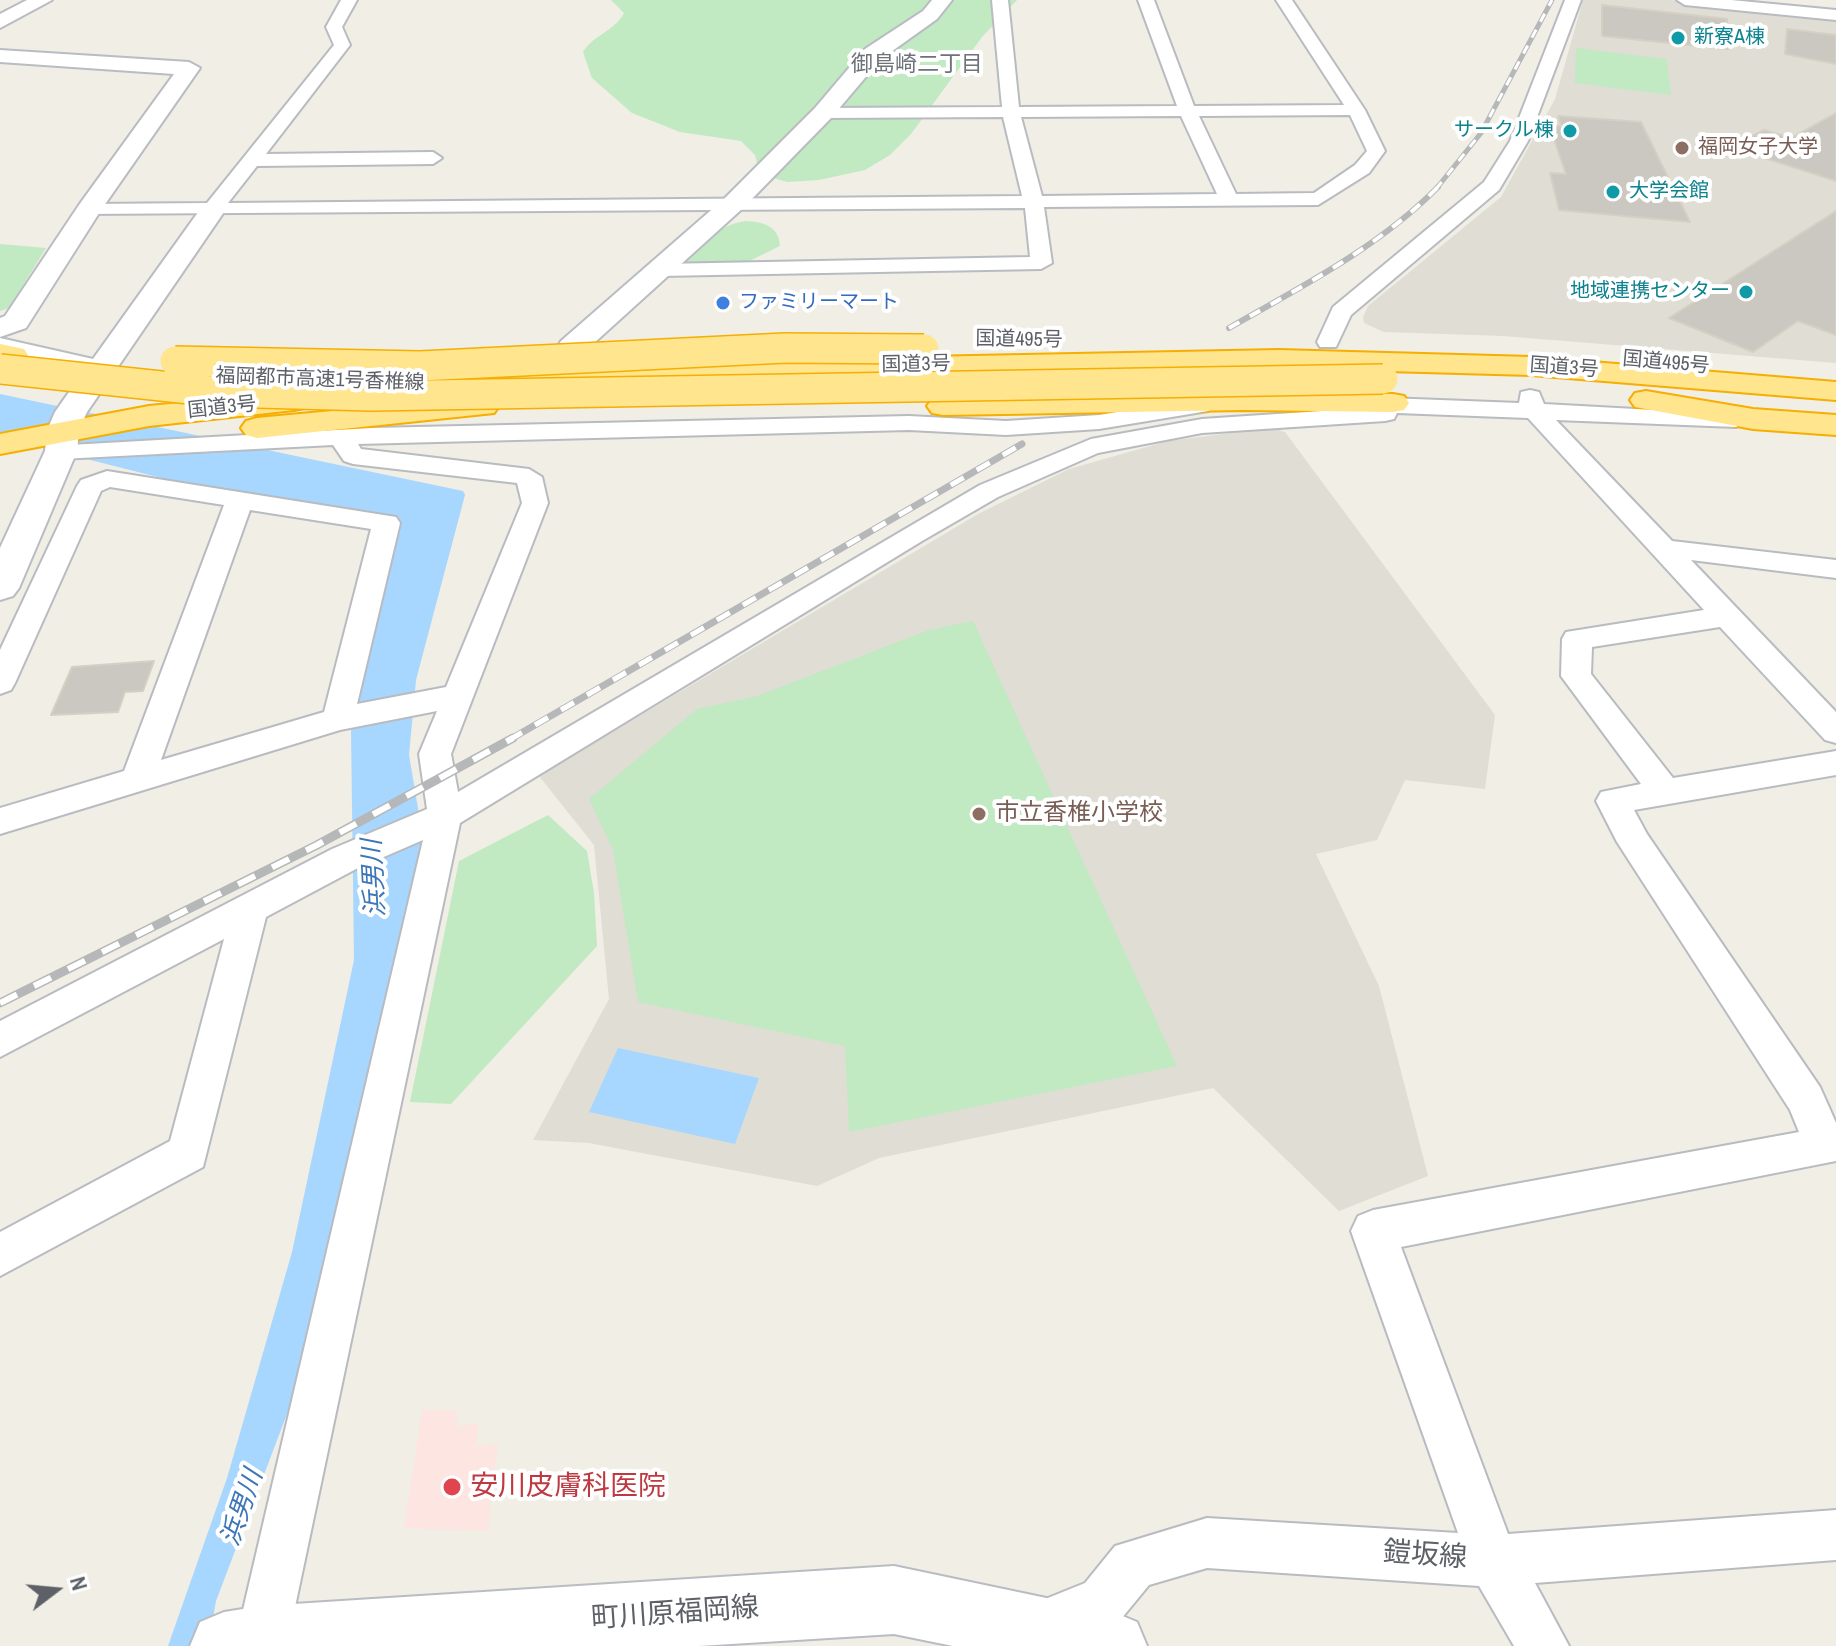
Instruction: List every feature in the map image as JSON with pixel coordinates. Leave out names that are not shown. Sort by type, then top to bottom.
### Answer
[{"type":"highway","name":"国道495号","points":[[140,414],[461,358],[572,347],[769,338],[1275,352],[1328,342],[1517,350],[1836,376]]},
{"type":"highway","points":[[3,350],[420,366],[785,348],[1275,352]]},
{"type":"highway","name":"福岡都市高速1号香椎線","points":[[3,350],[118,384],[291,395],[639,388]]},
{"type":"highway","name":"国道3号","points":[[4,450],[65,431],[140,414],[564,373],[1275,352],[1531,366],[1836,391]]},
{"type":"highway","points":[[639,388],[1373,364],[1545,371],[1836,391]]},
{"type":"highway","points":[[639,388],[1383,379],[1554,384],[1836,409]]},
{"type":"highway","points":[[0,385],[189,413],[410,419],[1244,401],[1397,393]]},
{"type":"highway","name":"国道3号","points":[[65,431],[94,443],[208,439],[553,399],[996,387],[1397,393],[1535,406],[1600,391],[1836,409]]},
{"type":"highway","name":"国道495号","points":[[1600,391],[1753,419],[1836,425]]},
{"type":"street","points":[[0,22],[42,0]]},
{"type":"street","points":[[0,588],[65,431],[99,370],[213,209],[342,45],[334,27],[349,0]]},
{"type":"street","points":[[572,347],[734,203],[823,113],[873,54],[930,15],[942,0]]},
{"type":"street","points":[[660,270],[1041,263],[1034,203],[1011,113],[1000,0]]},
{"type":"street","points":[[1146,0],[1188,112],[1229,199]]},
{"type":"street","points":[[88,210],[1318,199],[1362,169],[1376,151],[1356,110],[1284,0]]},
{"type":"street","points":[[1328,342],[1341,312],[1492,186],[1519,141],[1573,0]]},
{"type":"street","points":[[1685,0],[1836,15]]},
{"type":"street","points":[[0,56],[189,68],[88,210],[16,322],[3,350],[99,370]]},
{"type":"street","points":[[823,113],[1356,110]]},
{"type":"street","points":[[251,160],[433,158]]},
{"type":"street","points":[[208,439],[909,423],[1006,428],[1099,422],[1203,404],[1397,393]]},
{"type":"street","points":[[0,1040],[344,859],[445,816],[925,527],[989,491],[1091,447],[1202,426],[1370,413],[1535,406],[1836,425]]},
{"type":"street","points":[[1535,406],[1836,732]]},
{"type":"street","points":[[240,1644],[445,816],[435,754],[535,503],[529,477],[353,456],[338,438]]},
{"type":"street","points":[[0,683],[90,486],[107,479],[386,523],[338,719]]},
{"type":"street","points":[[138,778],[239,502]]},
{"type":"street","points":[[1666,549],[1836,569]]},
{"type":"street","points":[[1665,792],[1576,676],[1577,639],[1728,616]]},
{"type":"street","points":[[0,821],[338,719],[456,696]]},
{"type":"street","points":[[1543,1646],[1493,1561],[1373,1231],[1825,1146],[1821,1096],[1634,842],[1613,801],[1836,763]]},
{"type":"street","points":[[0,1255],[188,1153],[251,906]]},
{"type":"street","name":"鎧坂線","points":[[1040,1628],[1103,1601],[1133,1564],[1207,1543],[1493,1561],[1836,1535]]},
{"type":"street","name":"町川原福岡線","points":[[240,1644],[894,1600],[1040,1628],[1113,1646]]},
{"type":"shaded area","name":"福岡女子大学","points":[[1583,0],[1670,0],[1836,18],[1836,363],[1503,336],[1384,332],[1364,323],[1368,306],[1501,197],[1555,99]]},
{"type":"shaded area","name":"市立香椎小学校","points":[[1271,428],[1285,432],[1495,715],[1485,789],[1405,780],[1377,840],[1316,854],[1379,986],[1428,1176],[1339,1211],[1213,1088],[879,1158],[817,1186],[589,1143],[533,1140],[609,999],[594,845],[539,776],[978,514],[1069,469],[1168,441]]},
{"type":"shaded area","name":"安川皮膚科医院","points":[[422,1410],[455,1410],[458,1426],[478,1424],[477,1445],[498,1444],[488,1531],[404,1528]]},
{"type":"green space","points":[[611,0],[1017,0],[982,37],[911,134],[890,155],[865,170],[819,180],[787,182],[760,174],[755,155],[741,141],[680,132],[632,113],[592,78],[583,52],[624,13]]},
{"type":"green space","points":[[1576,48],[1667,59],[1671,95],[1575,83]]},
{"type":"green space","points":[[746,221],[769,226],[777,234],[780,246],[735,268],[680,268],[717,232]]},
{"type":"green space","points":[[0,244],[46,248],[9,308],[0,311]]},
{"type":"green space","points":[[973,621],[1177,1066],[849,1132],[845,1046],[638,1002],[613,850],[589,799],[697,709],[757,696],[929,630]]},
{"type":"green space","points":[[548,815],[587,851],[594,893],[597,946],[451,1104],[410,1102],[459,861]]},
{"type":"water","name":"浜男川","points":[[0,394],[463,491],[465,495],[416,680],[409,755],[423,838],[298,1385],[216,1601],[208,1646],[168,1646],[227,1478],[292,1252],[354,960],[351,731],[398,524],[189,485],[0,437]]},
{"type":"water","points":[[618,1048],[759,1078],[735,1144],[589,1112]]},
{"type":"building","points":[[1602,5],[1727,19],[1728,49],[1602,36]]},
{"type":"building","points":[[1787,29],[1836,35],[1836,64],[1785,54]]},
{"type":"building","points":[[1836,113],[1836,181],[1731,147],[1764,130],[1791,138]]},
{"type":"building","points":[[1558,116],[1641,122],[1690,222],[1559,210],[1550,173],[1566,174],[1549,125],[1561,126]]},
{"type":"building","points":[[1836,211],[1836,335],[1798,321],[1753,352],[1669,318]]},
{"type":"building","points":[[154,661],[143,691],[125,692],[118,712],[51,715],[72,667]]},
{"type":"railway","points":[[1436,189],[1481,133],[1552,0]]},
{"type":"railway","points":[[1229,328],[1365,247],[1391,229],[1436,189]]},
{"type":"railway","points":[[509,740],[1022,444]]},
{"type":"railway","points":[[0,1003],[317,845],[513,738]]},
{"type":"place","name":"新寮A棟","points":[[1678,38]]},
{"type":"place","name":"サークル棟","points":[[1570,131]]},
{"type":"place","name":"福岡女子大学","points":[[1682,148]]},
{"type":"place","name":"大学会館","points":[[1613,192]]},
{"type":"place","name":"地域連携センター","points":[[1746,292]]},
{"type":"place","name":"ファミリーマート","points":[[723,303]]},
{"type":"place","name":"市立香椎小学校","points":[[979,814]]},
{"type":"place","name":"安川皮膚科医院","points":[[452,1487]]},
{"type":"district","name":"御島崎二丁目","points":[[917,65]]}]
